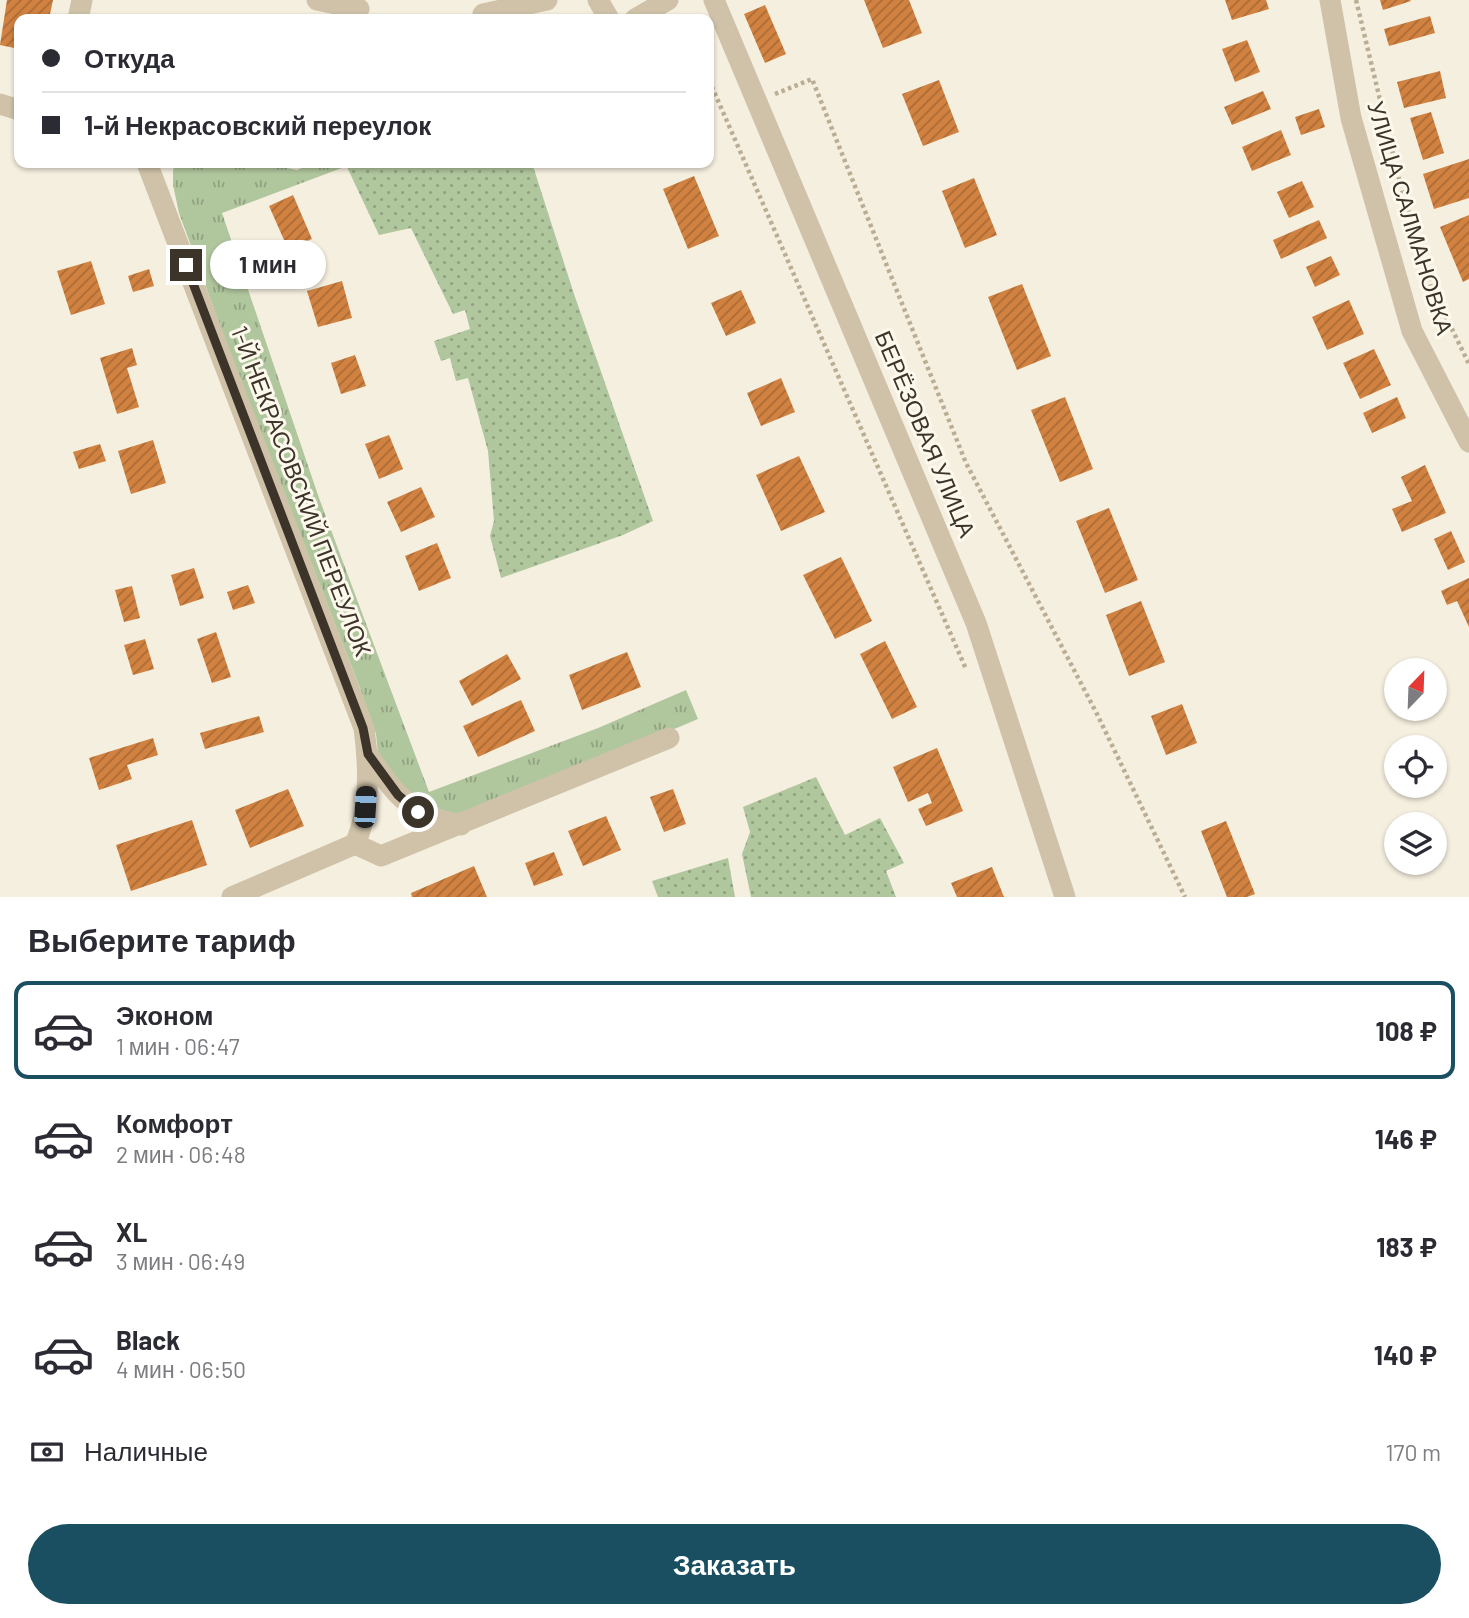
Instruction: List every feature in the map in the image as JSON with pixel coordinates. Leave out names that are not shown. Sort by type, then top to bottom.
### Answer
[{"type":"street","points":[[317,0],[359,10]]},
{"type":"street","points":[[483,14],[547,0]]},
{"type":"street","points":[[644,14],[668,0]]},
{"type":"street","name":"БЕРЁЗОВАЯ УЛИЦА","points":[[714,0],[976,623],[1065,897]]},
{"type":"street","name":"УЛИЦА САЛМАНОВКА","points":[[1330,0],[1350,118],[1412,331],[1469,442]]},
{"type":"street","name":"1-Й НЕКРАСОВСКИЙ ПЕРЕУЛОК","points":[[149,168],[363,728],[368,754],[365,820],[355,844]]},
{"type":"street","points":[[232,897],[355,844],[381,856],[668,738]]},
{"type":"street","points":[[368,754],[398,795],[418,812],[438,821],[461,825]]},
{"type":"path","points":[[1356,0],[1401,187],[1431,286],[1469,364]]},
{"type":"path","points":[[758,101],[812,79],[966,463],[1097,714],[1185,897]]},
{"type":"path","points":[[714,91],[970,678]]},
{"type":"green space","points":[[174,168],[342,168],[222,213],[319,498],[429,792],[598,728],[686,690],[698,719],[549,782],[452,817],[410,799],[378,754],[376,734],[360,688],[232,358],[179,213]]},
{"type":"green space","points":[[347,168],[534,168],[574,294],[653,521],[623,535],[501,578],[490,536],[494,521],[488,451],[468,378],[456,381],[450,358],[441,361],[434,341],[470,329],[465,310],[453,314],[411,228],[379,235]]},
{"type":"green space","points":[[816,777],[845,835],[880,818],[904,863],[886,871],[896,897],[751,897],[742,854],[750,832],[743,807]]},
{"type":"green space","points":[[728,858],[735,897],[658,897],[652,881]]},
{"type":"building","points":[[7,0],[53,0],[50,14],[14,14],[14,48],[0,45]]},
{"type":"building","points":[[864,0],[909,0],[922,33],[883,48]]},
{"type":"building","points":[[1225,0],[1266,0],[1269,9],[1232,20]]},
{"type":"building","points":[[1380,0],[1410,0],[1411,1],[1383,10]]},
{"type":"building","points":[[765,5],[786,54],[765,63],[744,14]]},
{"type":"building","points":[[1430,16],[1435,33],[1389,46],[1384,29]]},
{"type":"building","points":[[1247,40],[1260,72],[1235,82],[1222,49]]},
{"type":"building","points":[[1440,71],[1446,98],[1404,108],[1397,82]]},
{"type":"building","points":[[939,80],[959,132],[923,146],[902,94]]},
{"type":"building","points":[[1263,91],[1271,109],[1232,125],[1224,107]]},
{"type":"building","points":[[1319,109],[1325,127],[1301,135],[1295,117]]},
{"type":"building","points":[[1431,112],[1444,153],[1423,160],[1410,118]]},
{"type":"building","points":[[1281,130],[1291,155],[1252,171],[1242,147]]},
{"type":"building","points":[[1469,159],[1469,198],[1434,209],[1423,174]]},
{"type":"building","points":[[694,176],[719,236],[688,249],[663,189]]},
{"type":"building","points":[[974,178],[997,235],[965,248],[942,191]]},
{"type":"building","points":[[1302,181],[1314,207],[1289,218],[1277,192]]},
{"type":"building","points":[[293,195],[312,239],[288,249],[269,206]]},
{"type":"building","points":[[1469,215],[1469,279],[1463,282],[1440,227]]},
{"type":"building","points":[[1319,220],[1327,238],[1281,259],[1273,240]]},
{"type":"building","points":[[1331,256],[1340,275],[1315,287],[1306,267]]},
{"type":"building","points":[[91,261],[105,304],[71,315],[57,271]]},
{"type":"building","points":[[149,269],[154,286],[133,292],[128,276]]},
{"type":"building","points":[[342,281],[352,318],[318,327],[307,291]]},
{"type":"building","points":[[1022,284],[1051,356],[1017,370],[988,297]]},
{"type":"building","points":[[741,290],[756,323],[726,336],[711,303]]},
{"type":"building","points":[[1349,300],[1364,334],[1327,350],[1312,317]]},
{"type":"building","points":[[132,348],[137,365],[127,368],[139,407],[117,414],[100,358]]},
{"type":"building","points":[[1374,349],[1391,385],[1360,399],[1343,363]]},
{"type":"building","points":[[355,355],[366,386],[341,394],[331,363]]},
{"type":"building","points":[[781,378],[795,412],[761,426],[747,393]]},
{"type":"building","points":[[1065,397],[1093,469],[1060,482],[1031,410]]},
{"type":"building","points":[[1397,397],[1406,418],[1372,433],[1363,413]]},
{"type":"building","points":[[389,435],[403,469],[379,479],[365,444]]},
{"type":"building","points":[[153,440],[166,483],[131,494],[118,451]]},
{"type":"building","points":[[100,444],[106,461],[79,469],[73,452]]},
{"type":"building","points":[[799,456],[825,512],[781,531],[756,475]]},
{"type":"building","points":[[1425,465],[1446,513],[1402,532],[1392,509],[1412,501],[1401,477]]},
{"type":"building","points":[[421,487],[435,517],[401,532],[387,502]]},
{"type":"building","points":[[1109,508],[1138,580],[1105,593],[1076,521]]},
{"type":"building","points":[[1451,531],[1465,562],[1448,570],[1434,539]]},
{"type":"building","points":[[437,543],[451,578],[419,591],[405,556]]},
{"type":"building","points":[[841,557],[872,621],[835,639],[803,575]]},
{"type":"building","points":[[194,568],[204,598],[180,606],[171,575]]},
{"type":"building","points":[[1469,578],[1469,627],[1457,601],[1447,605],[1441,591]]},
{"type":"building","points":[[248,585],[255,603],[233,610],[227,592]]},
{"type":"building","points":[[132,586],[140,618],[124,622],[115,590]]},
{"type":"building","points":[[1141,601],[1165,662],[1129,676],[1106,615]]},
{"type":"building","points":[[216,632],[231,677],[212,683],[197,639]]},
{"type":"building","points":[[145,639],[154,669],[133,675],[124,645]]},
{"type":"building","points":[[885,641],[917,707],[892,719],[860,654]]},
{"type":"building","points":[[627,652],[641,687],[582,710],[569,675]]},
{"type":"building","points":[[507,654],[521,679],[472,706],[459,681]]},
{"type":"building","points":[[521,700],[535,731],[478,757],[463,726]]},
{"type":"building","points":[[1182,704],[1197,743],[1166,755],[1151,716]]},
{"type":"building","points":[[259,716],[264,732],[205,749],[200,733]]},
{"type":"building","points":[[153,738],[158,755],[127,765],[132,779],[99,790],[89,758]]},
{"type":"building","points":[[937,748],[963,811],[926,826],[918,809],[932,803],[928,793],[908,802],[893,767]]},
{"type":"building","points":[[288,789],[304,826],[250,848],[235,810]]},
{"type":"building","points":[[673,789],[686,824],[664,832],[650,797]]},
{"type":"building","points":[[606,816],[621,850],[583,866],[568,831]]},
{"type":"building","points":[[192,820],[207,865],[131,891],[116,845]]},
{"type":"building","points":[[1226,821],[1255,894],[1247,897],[1227,897],[1201,831]]},
{"type":"building","points":[[554,852],[563,875],[534,886],[525,863]]},
{"type":"building","points":[[474,866],[487,897],[412,897],[411,893]]},
{"type":"building","points":[[992,867],[1004,897],[957,897],[951,883]]},
{"type":"route","points":[[186,265],[363,728],[368,754],[398,795],[418,812]]}]
